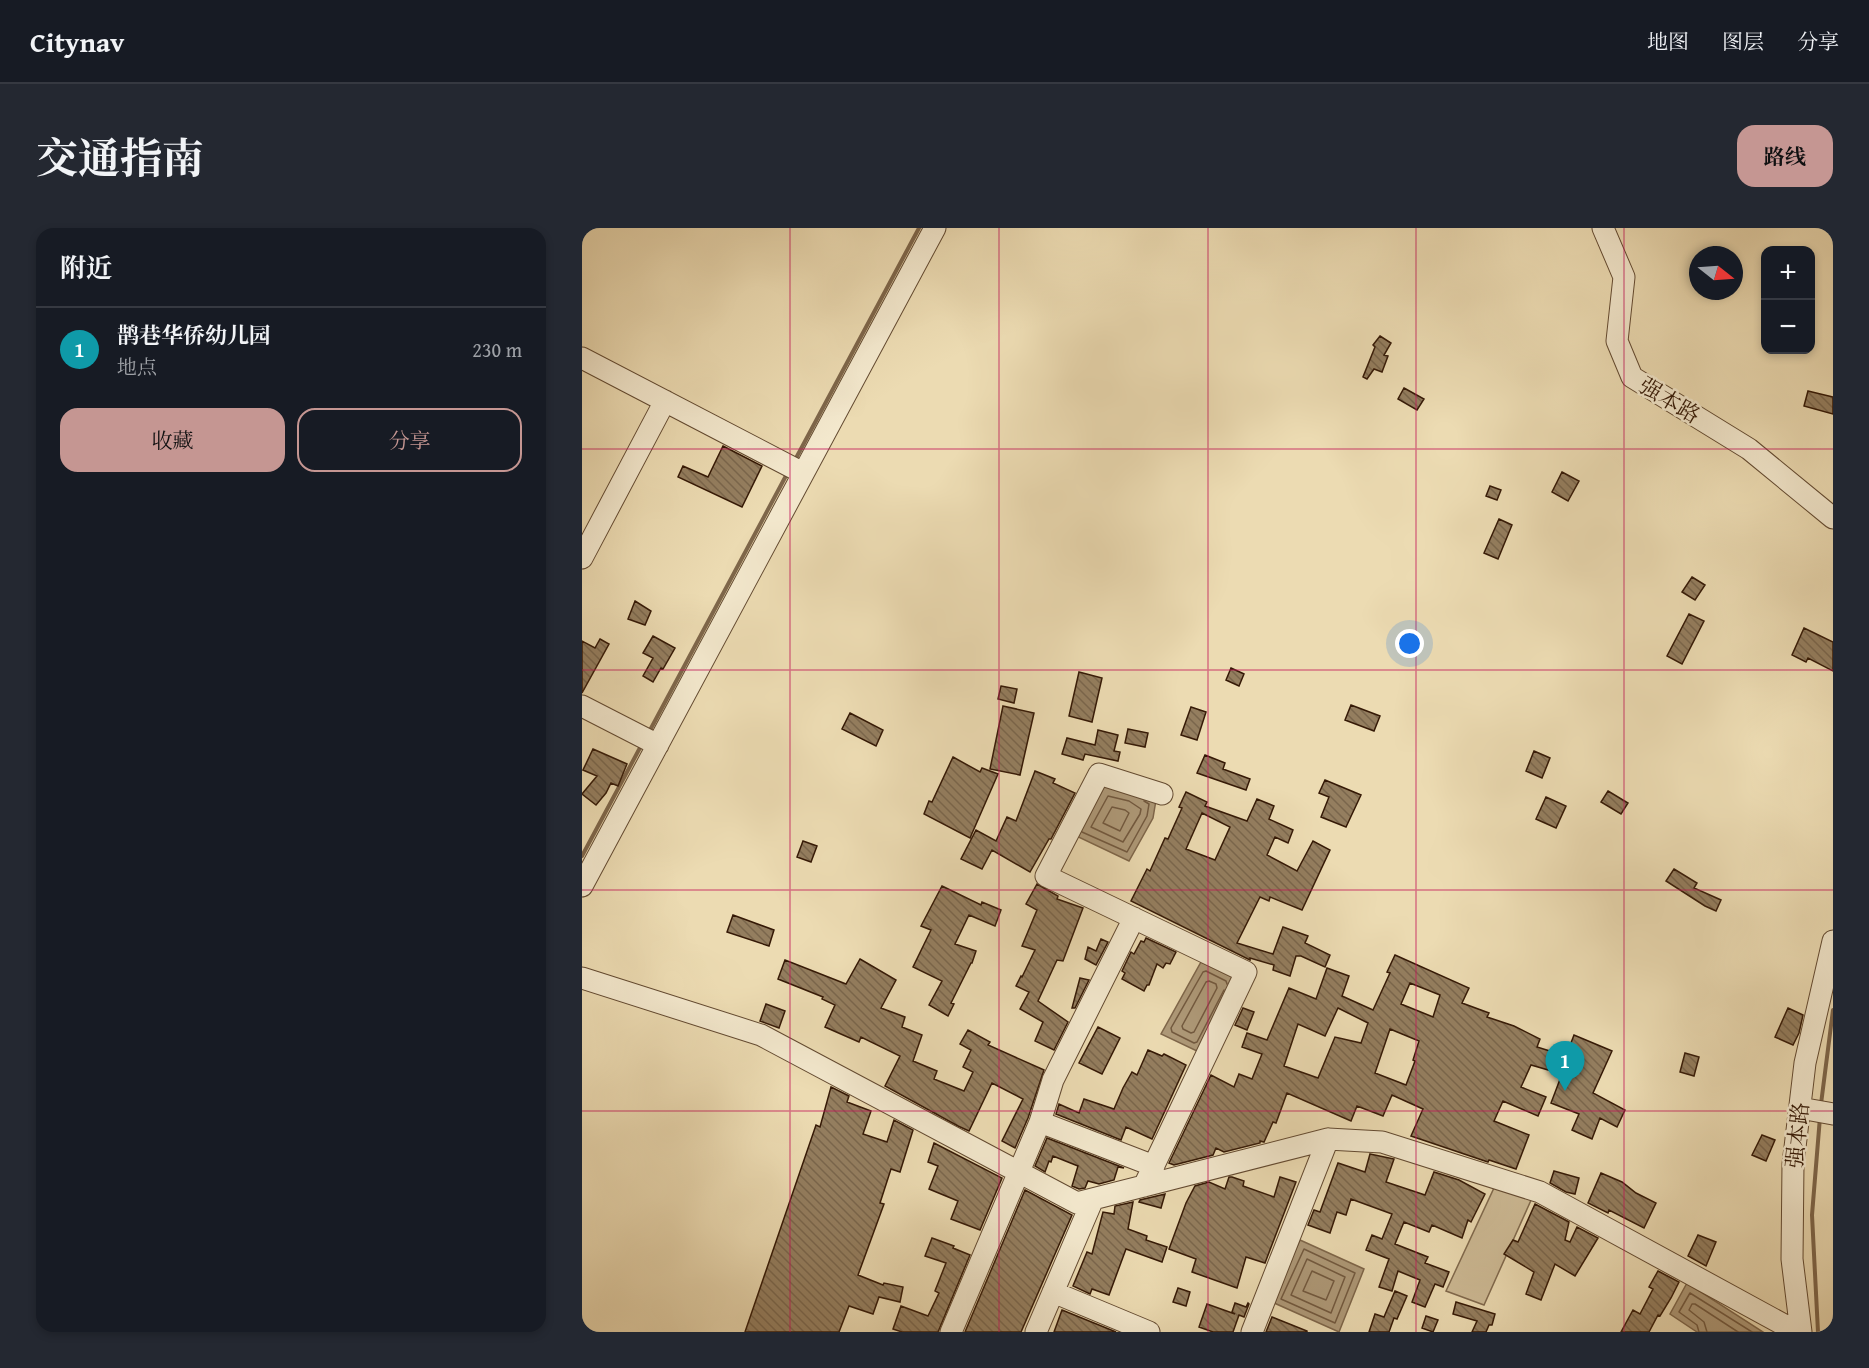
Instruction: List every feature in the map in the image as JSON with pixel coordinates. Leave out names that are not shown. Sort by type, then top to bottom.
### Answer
[{"type":"street","points":[[582,886],[649,741],[795,469],[935,228]]},
{"type":"street","name":"强本路","points":[[1604,228],[1624,277],[1617,341],[1632,377],[1749,449],[1833,518]]},
{"type":"street","points":[[582,358],[795,469]]},
{"type":"street","points":[[582,558],[665,401]]},
{"type":"street","points":[[582,706],[649,741]]},
{"type":"street","points":[[1144,1186],[1246,972],[1046,876],[1099,774],[1162,794]]},
{"type":"street","points":[[951,1332],[1040,1122],[1053,1080],[1134,918]]},
{"type":"street","name":"强本路","points":[[1799,1332],[1792,1259],[1793,1164],[1818,1111],[1805,1063],[1833,941]]},
{"type":"street","points":[[582,978],[761,1035],[1077,1203],[1328,1139],[1382,1142],[1540,1192],[1799,1332]]},
{"type":"street","points":[[1040,1122],[1154,1166]]},
{"type":"street","points":[[1252,1332],[1328,1139]]},
{"type":"street","points":[[1036,1332],[1093,1199]]},
{"type":"street","points":[[1053,1292],[1149,1332]]},
{"type":"shaded area","points":[[1494,1188],[1532,1198],[1484,1305],[1446,1291]]},
{"type":"water","points":[[1104,781],[1156,800],[1153,818],[1129,861],[1070,833]]},
{"type":"water","points":[[1201,962],[1236,979],[1199,1052],[1161,1034]]},
{"type":"water","points":[[1300,1240],[1364,1269],[1339,1332],[1272,1302]]},
{"type":"water","points":[[1687,1283],[1763,1332],[1697,1332],[1670,1314]]},
{"type":"building","points":[[1380,336],[1391,343],[1384,355],[1388,356],[1382,372],[1374,369],[1367,379],[1363,377],[1375,347],[1373,345]]},
{"type":"building","points":[[1404,388],[1424,399],[1417,410],[1398,399]]},
{"type":"building","points":[[1808,391],[1833,397],[1833,414],[1804,406]]},
{"type":"building","points":[[723,446],[762,466],[742,507],[678,477],[683,466],[708,477]]},
{"type":"building","points":[[1562,472],[1579,481],[1568,501],[1552,492]]},
{"type":"building","points":[[1490,486],[1501,490],[1497,500],[1486,496]]},
{"type":"building","points":[[1499,519],[1512,525],[1498,559],[1484,553]]},
{"type":"building","points":[[1692,577],[1705,585],[1695,600],[1682,592]]},
{"type":"building","points":[[635,601],[651,611],[645,625],[628,619]]},
{"type":"building","points":[[1689,614],[1704,621],[1682,664],[1667,656]]},
{"type":"building","points":[[1804,628],[1833,642],[1833,671],[1808,658],[1806,662],[1792,655]]},
{"type":"building","points":[[653,636],[675,648],[653,682],[643,676],[653,658],[643,653]]},
{"type":"building","points":[[600,639],[609,644],[582,693],[582,641],[595,648]]},
{"type":"building","points":[[1231,668],[1244,674],[1239,686],[1226,680]]},
{"type":"building","points":[[1079,672],[1102,678],[1092,722],[1069,716]]},
{"type":"building","points":[[1001,686],[1017,689],[1014,703],[998,699]]},
{"type":"building","points":[[1351,705],[1380,716],[1374,731],[1345,720]]},
{"type":"building","points":[[1003,706],[1034,713],[1020,775],[990,769]]},
{"type":"building","points":[[1191,707],[1206,712],[1197,740],[1181,735]]},
{"type":"building","points":[[850,713],[883,730],[876,746],[842,729]]},
{"type":"building","points":[[1128,729],[1148,733],[1145,747],[1125,743]]},
{"type":"building","points":[[1098,730],[1118,735],[1114,751],[1120,752],[1118,761],[1085,754],[1083,760],[1062,754],[1067,738],[1095,745]]},
{"type":"building","points":[[593,749],[627,764],[618,786],[611,783],[596,805],[582,794],[597,776],[583,770]]},
{"type":"building","points":[[1534,751],[1550,758],[1542,778],[1526,771]]},
{"type":"building","points":[[1205,755],[1225,763],[1223,769],[1250,779],[1246,790],[1197,773]]},
{"type":"building","points":[[953,757],[980,772],[982,768],[998,774],[970,838],[924,814]]},
{"type":"building","points":[[1035,771],[1055,779],[1053,783],[1075,793],[1051,839],[1030,872],[992,850],[982,869],[961,859],[976,830],[996,841],[1007,817],[1016,821]]},
{"type":"building","points":[[1325,780],[1361,795],[1346,827],[1321,817],[1329,797],[1319,793]]},
{"type":"building","points":[[1608,791],[1628,803],[1621,814],[1601,802]]},
{"type":"building","points":[[1186,792],[1207,802],[1205,806],[1247,821],[1257,799],[1274,806],[1269,819],[1293,830],[1288,843],[1275,837],[1267,855],[1297,871],[1313,841],[1330,850],[1302,910],[1270,897],[1269,901],[1260,897],[1237,943],[1273,954],[1283,927],[1308,936],[1305,943],[1330,955],[1325,967],[1296,956],[1290,976],[1273,970],[1274,965],[1250,958],[1250,960],[1131,901],[1147,869],[1150,871],[1165,838],[1168,839],[1182,808],[1179,807]],"holes":[[[1202,813],[1230,827],[1215,860],[1186,849]]]},
{"type":"building","points":[[1546,797],[1566,806],[1556,828],[1536,819]]},
{"type":"building","points":[[803,841],[817,846],[811,862],[797,857]]},
{"type":"building","points":[[1674,869],[1697,883],[1694,888],[1721,900],[1716,911],[1666,881]]},
{"type":"building","points":[[1037,884],[1058,896],[1057,899],[1083,908],[1063,961],[1057,960],[1038,1001],[1068,1022],[1054,1050],[1035,1041],[1043,1022],[1020,1009],[1029,992],[1016,986],[1035,950],[1022,946],[1037,910],[1026,904]]},
{"type":"building","points":[[942,886],[981,905],[982,902],[1001,910],[995,926],[969,915],[955,944],[976,951],[951,1003],[954,1004],[948,1016],[929,1005],[942,981],[913,967],[931,930],[921,926]]},
{"type":"building","points":[[733,915],[774,930],[769,946],[727,932]]},
{"type":"building","points":[[1146,938],[1176,952],[1170,964],[1166,963],[1163,968],[1157,964],[1149,985],[1144,991],[1122,979],[1125,973],[1122,971],[1131,952],[1134,954],[1141,941],[1144,942]]},
{"type":"building","points":[[1101,939],[1108,942],[1096,965],[1085,959],[1088,947],[1096,951]]},
{"type":"building","points":[[1395,955],[1469,988],[1462,1003],[1489,1013],[1487,1017],[1514,1026],[1540,1039],[1537,1047],[1566,1056],[1574,1035],[1612,1051],[1593,1093],[1625,1110],[1617,1127],[1600,1118],[1592,1139],[1572,1130],[1579,1114],[1551,1103],[1562,1074],[1531,1065],[1521,1087],[1546,1097],[1538,1116],[1503,1101],[1494,1121],[1529,1135],[1516,1169],[1411,1136],[1423,1109],[1392,1095],[1383,1116],[1357,1106],[1351,1121],[1287,1093],[1276,1123],[1273,1122],[1264,1142],[1260,1141],[1260,1143],[1224,1152],[1216,1148],[1213,1155],[1174,1165],[1169,1163],[1211,1075],[1234,1087],[1239,1074],[1252,1079],[1262,1054],[1242,1047],[1247,1033],[1267,1040],[1289,988],[1316,999],[1327,968],[1349,976],[1342,996],[1373,1010],[1390,973],[1387,972]],"holes":[[[1410,983],[1440,995],[1433,1017],[1401,1004]],[[1338,1008],[1368,1023],[1361,1043],[1335,1037],[1318,1078],[1284,1066],[1298,1024],[1325,1036]],[[1390,1029],[1419,1041],[1413,1060],[1415,1061],[1406,1085],[1375,1073]]]},
{"type":"building","points":[[860,959],[896,980],[881,1008],[905,1017],[902,1027],[922,1035],[913,1061],[937,1071],[934,1079],[964,1091],[973,1072],[963,1067],[971,1050],[960,1044],[968,1030],[990,1042],[988,1045],[1044,1070],[1015,1148],[1002,1141],[1023,1099],[992,1083],[969,1131],[958,1126],[885,1086],[900,1056],[861,1037],[859,1042],[825,1027],[835,1005],[822,999],[823,997],[778,979],[785,960],[846,984]]},
{"type":"building","points":[[1080,978],[1089,980],[1075,1008],[1072,1008]]},
{"type":"building","points":[[766,1004],[785,1011],[779,1028],[760,1021]]},
{"type":"building","points":[[1243,1008],[1254,1012],[1247,1030],[1235,1025]]},
{"type":"building","points":[[1788,1008],[1803,1015],[1799,1033],[1793,1045],[1775,1037]]},
{"type":"building","points":[[1098,1027],[1120,1038],[1102,1074],[1079,1063]]},
{"type":"building","points":[[1148,1050],[1162,1056],[1164,1054],[1186,1065],[1152,1139],[1126,1127],[1121,1140],[1056,1114],[1059,1104],[1079,1113],[1084,1099],[1114,1109],[1132,1072],[1137,1075]]},
{"type":"building","points":[[1685,1053],[1699,1057],[1694,1076],[1680,1072]]},
{"type":"building","points":[[831,1087],[849,1096],[847,1102],[871,1111],[863,1134],[887,1142],[894,1120],[913,1130],[900,1172],[891,1169],[880,1203],[884,1204],[858,1275],[883,1285],[884,1283],[903,1287],[900,1302],[879,1297],[873,1314],[849,1306],[839,1332],[745,1332],[816,1125],[820,1127]]},
{"type":"building","points":[[1762,1135],[1775,1140],[1766,1161],[1752,1155]]},
{"type":"building","points":[[1047,1138],[1124,1168],[1118,1167],[1114,1180],[1099,1184],[1088,1181],[1085,1188],[1079,1189],[1072,1186],[1078,1166],[1053,1156],[1045,1172],[1035,1166]]},
{"type":"building","points":[[934,1143],[1002,1178],[980,1230],[951,1219],[958,1201],[929,1189],[938,1166],[928,1162]]},
{"type":"building","points":[[1370,1154],[1394,1159],[1386,1182],[1425,1195],[1434,1172],[1459,1180],[1485,1194],[1471,1222],[1468,1220],[1462,1238],[1432,1225],[1429,1232],[1404,1222],[1395,1244],[1428,1257],[1425,1263],[1449,1272],[1443,1287],[1435,1284],[1425,1307],[1412,1302],[1420,1280],[1398,1271],[1392,1291],[1379,1287],[1389,1259],[1366,1250],[1372,1235],[1382,1239],[1392,1214],[1351,1199],[1346,1215],[1337,1212],[1330,1233],[1308,1225],[1314,1210],[1320,1212],[1338,1163],[1365,1172]]},
{"type":"building","points":[[1554,1171],[1579,1178],[1575,1194],[1550,1183]]},
{"type":"building","points":[[1601,1173],[1622,1182],[1636,1193],[1656,1203],[1644,1228],[1609,1210],[1608,1213],[1588,1203]]},
{"type":"building","points":[[1229,1177],[1244,1181],[1243,1186],[1274,1197],[1280,1177],[1296,1182],[1265,1263],[1246,1257],[1237,1288],[1192,1272],[1196,1259],[1169,1249],[1186,1203],[1195,1186],[1209,1182],[1225,1189]]},
{"type":"building","points":[[1025,1190],[1072,1215],[1021,1332],[965,1332]]},
{"type":"building","points":[[1165,1194],[1161,1208],[1139,1202],[1140,1200]]},
{"type":"building","points":[[1133,1202],[1128,1229],[1147,1236],[1146,1240],[1167,1247],[1162,1262],[1126,1249],[1109,1295],[1092,1289],[1090,1294],[1073,1286],[1087,1252],[1092,1254],[1103,1212],[1114,1214],[1115,1206]]},
{"type":"building","points":[[1535,1204],[1569,1222],[1565,1240],[1570,1242],[1577,1227],[1598,1238],[1575,1276],[1555,1264],[1541,1300],[1526,1294],[1534,1272],[1504,1254],[1513,1240],[1518,1242]]},
{"type":"building","points":[[1698,1235],[1716,1242],[1706,1266],[1688,1256]]},
{"type":"building","points":[[932,1238],[970,1255],[938,1332],[902,1332],[893,1329],[901,1306],[928,1316],[939,1293],[935,1291],[946,1263],[925,1256]]},
{"type":"building","points":[[1658,1271],[1679,1282],[1671,1298],[1649,1332],[1621,1332],[1633,1310],[1640,1314],[1653,1289],[1649,1287]]},
{"type":"building","points":[[1178,1288],[1190,1292],[1186,1306],[1173,1302]]},
{"type":"building","points":[[1395,1291],[1407,1296],[1389,1332],[1369,1332],[1375,1314],[1384,1317]]},
{"type":"building","points":[[1456,1302],[1495,1314],[1492,1325],[1489,1325],[1486,1332],[1472,1332],[1477,1321],[1453,1314]]},
{"type":"building","points":[[1235,1303],[1246,1307],[1249,1304],[1244,1317],[1239,1315],[1233,1332],[1213,1332],[1199,1327],[1207,1304],[1235,1314],[1232,1312]]},
{"type":"building","points":[[1062,1310],[1116,1332],[1054,1332]]},
{"type":"building","points":[[1426,1316],[1438,1320],[1433,1332],[1422,1328]]},
{"type":"building","points":[[1272,1317],[1307,1331],[1307,1332],[1266,1332]]},
{"type":"waterway","points":[[795,460],[919,228]]},
{"type":"waterway","points":[[649,732],[788,472]]},
{"type":"waterway","points":[[582,856],[642,744]]},
{"type":"waterway","points":[[1821,1104],[1833,1010]]},
{"type":"waterway","points":[[1818,1332],[1812,1215],[1820,1117]]},
{"type":"place","name":"鹊巷华侨幼儿园","points":[[1565,1091]]}]
